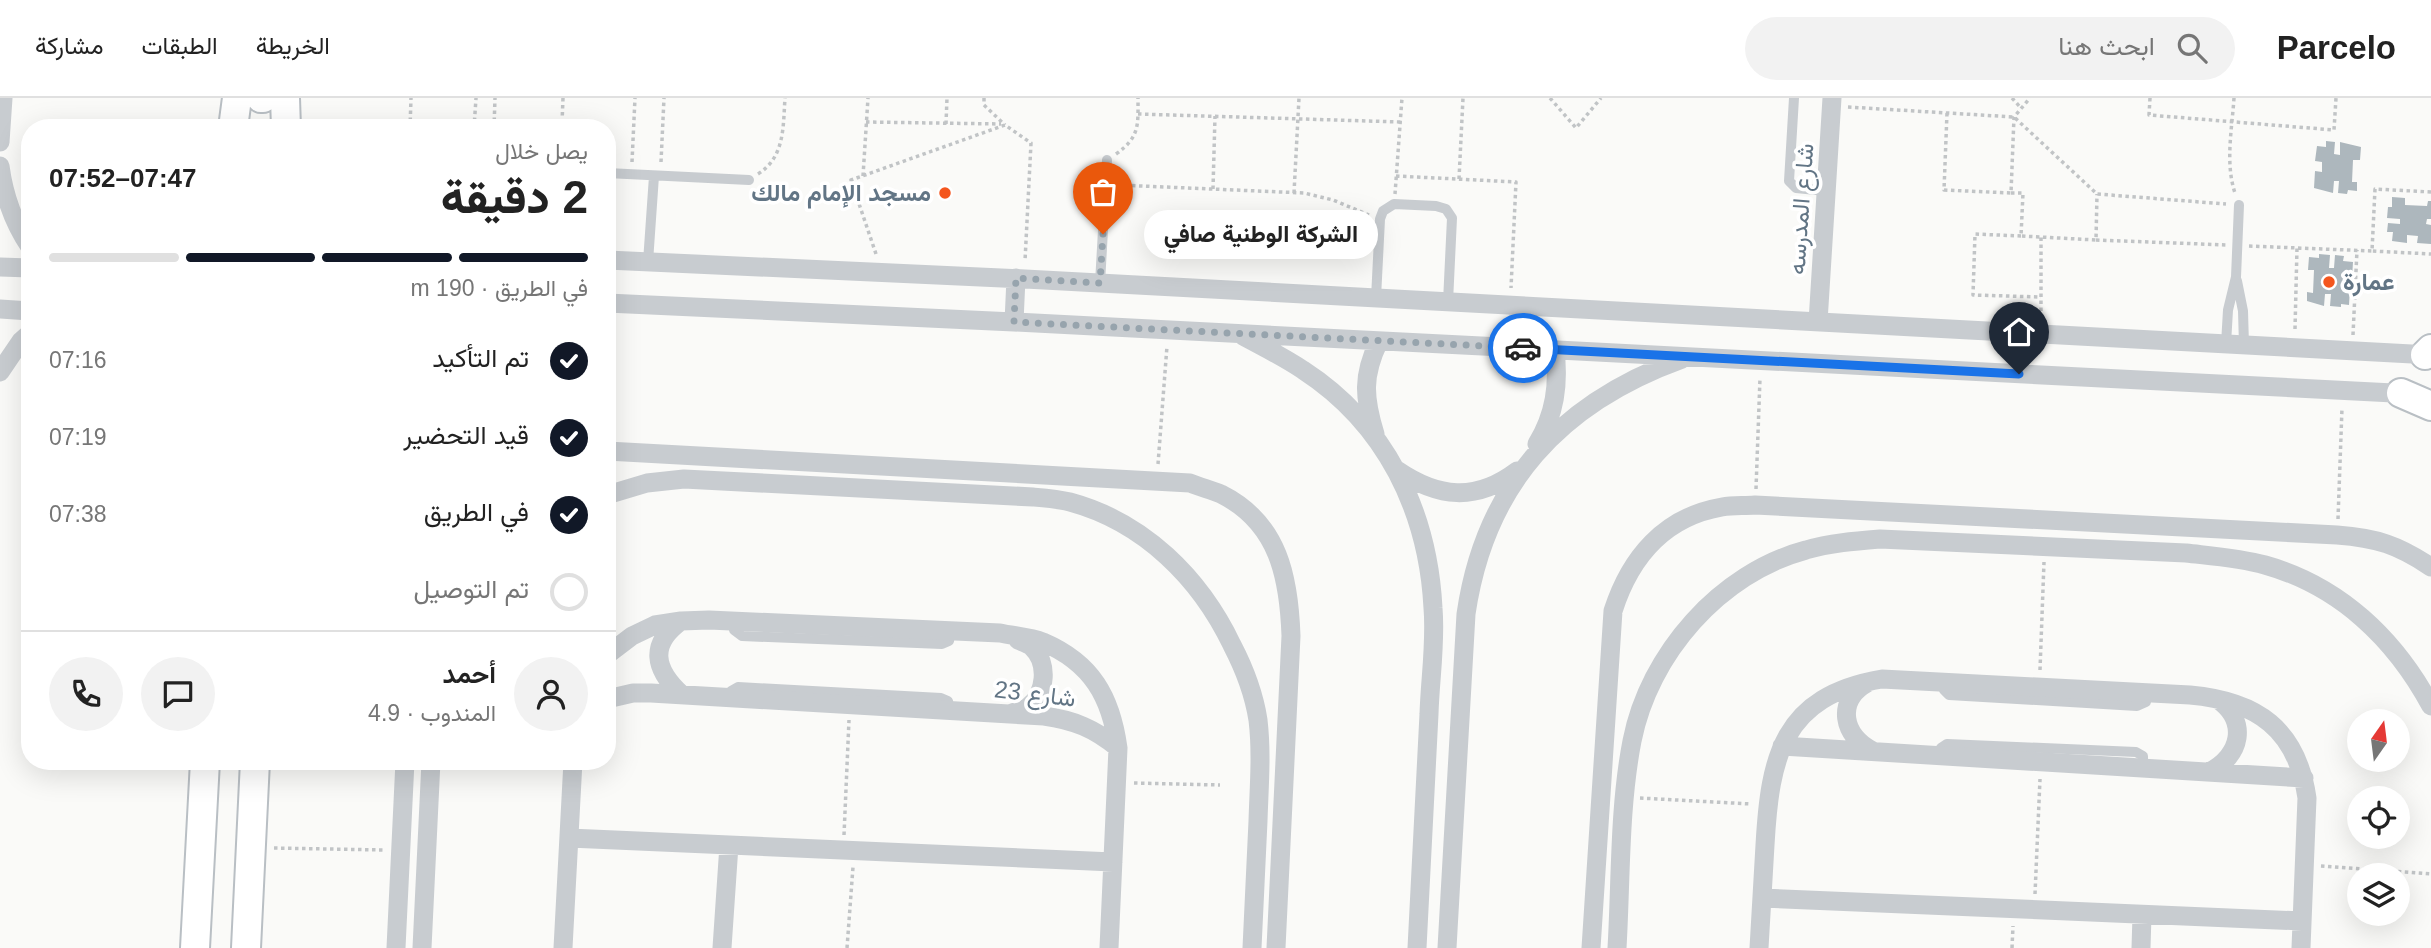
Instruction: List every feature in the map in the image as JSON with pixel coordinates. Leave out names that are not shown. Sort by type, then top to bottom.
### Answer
[{"type":"street","points":[[0,142],[3,98]]},
{"type":"street","points":[[234,119],[237,98]]},
{"type":"street","points":[[285,98],[286,119]]},
{"type":"street","name":"شارع المدرسه","points":[[1818,322],[1832,102]]},
{"type":"street","points":[[0,166],[10,210],[21,230]]},
{"type":"street","points":[[616,260],[1020,278],[2041,335],[2429,353]]},
{"type":"street","points":[[0,267],[21,268]]},
{"type":"street","points":[[1014,322],[1020,278]]},
{"type":"street","points":[[616,303],[2431,396]]},
{"type":"street","points":[[0,309],[21,310]]},
{"type":"street","points":[[2019,374],[2020,333]]},
{"type":"street","points":[[1239,334],[1304,370],[1356,415],[1396,470],[1413,504],[1425,540],[1434,611],[1417,948]]},
{"type":"street","points":[[0,372],[21,341]]},
{"type":"street","points":[[1377,441],[1366,395],[1366,376],[1379,341]]},
{"type":"street","points":[[1447,948],[1466,614],[1471,580],[1492,520],[1552,415],[1557,394],[1555,350]]},
{"type":"street","points":[[1396,470],[1416,483],[1437,491],[1461,493],[1484,489],[1505,480],[1524,466],[1572,419],[1599,400],[1648,373],[1690,357]]},
{"type":"street","points":[[2401,393],[2431,406]]},
{"type":"street","points":[[616,451],[1191,483],[1222,495],[1250,514],[1271,540],[1285,571],[1290,604],[1291,636],[1276,948]]},
{"type":"street","points":[[860,464],[861,487]]},
{"type":"street","points":[[616,492],[647,483],[684,479],[1033,497],[1069,502],[1104,514],[1136,532],[1166,554],[1192,579],[1213,609],[1240,660],[1257,717],[1261,755],[1252,948]]},
{"type":"street","points":[[1591,948],[1613,611],[1621,586],[1634,563],[1652,542],[1673,526],[1697,514],[1723,507],[1755,505],[2337,535],[2371,538],[2392,545],[2431,567]]},
{"type":"street","points":[[2047,546],[2050,521]]},
{"type":"street","points":[[1617,948],[1625,797],[1632,738],[1659,669],[1680,637],[1706,608],[1746,577],[1768,564],[1804,550],[1841,542],[1880,539],[2186,553],[2227,557],[2265,565],[2302,579],[2364,617],[2392,645],[2416,677],[2431,706]]},
{"type":"street","points":[[681,621],[669,629],[661,641],[658,656],[660,670],[681,694]]},
{"type":"street","name":"شارع 23","points":[[616,648],[632,636],[655,625],[681,621],[1000,633],[1040,641],[1066,653],[1087,671],[1104,694],[1114,720],[1118,748]]},
{"type":"street","points":[[1000,633],[1032,647],[1041,661],[1044,678],[1039,694],[1028,707],[1012,713]]},
{"type":"street","points":[[1873,751],[1854,739],[1849,729],[1848,706],[1860,687],[1882,679]]},
{"type":"street","points":[[1759,948],[1767,805],[1774,765],[1782,746],[1793,728],[1822,700],[1856,683],[1882,679],[2214,697],[2253,710],[2286,738],[2297,757],[2304,778],[2307,799],[2301,948]]},
{"type":"street","name":"شارع 23","points":[[616,697],[633,693],[681,694],[1012,713],[1067,719],[1102,735],[1118,748]]},
{"type":"street","points":[[2209,772],[2221,766],[2231,756],[2237,729],[2233,716],[2225,705],[2214,697]]},
{"type":"street","points":[[1782,746],[2304,778]]},
{"type":"street","points":[[1108,948],[1118,748]]},
{"type":"street","points":[[195,948],[205,770]]},
{"type":"street","points":[[246,948],[254,770]]},
{"type":"street","points":[[396,948],[405,770]]},
{"type":"street","points":[[422,948],[431,770]]},
{"type":"street","points":[[563,948],[573,770]]},
{"type":"street","points":[[569,838],[1113,862]]},
{"type":"street","points":[[722,948],[729,845]]},
{"type":"street","points":[[1762,898],[2302,921]]},
{"type":"street","points":[[2141,948],[2142,915]]},
{"type":"lane","points":[[1794,98],[1789,181],[1796,188],[1826,191]]},
{"type":"lane","points":[[1100,283],[1107,160]]},
{"type":"lane","points":[[616,174],[748,180]]},
{"type":"lane","points":[[648,262],[657,176]]},
{"type":"lane","points":[[1376,298],[1380,219],[1382,211],[1394,204],[1441,207],[1450,213],[1452,224],[1448,302]]},
{"type":"lane","points":[[2235,345],[2228,310],[2236,277],[2239,205]]},
{"type":"lane","points":[[2235,345],[2243,311],[2236,277]]},
{"type":"lane","points":[[1944,681],[1944,690],[1949,695],[2142,706],[2146,702],[2147,692]]},
{"type":"lane","points":[[729,697],[731,691],[738,687],[941,698],[948,701],[950,710]]},
{"type":"lane","points":[[1940,755],[1941,748],[1947,744],[2136,752],[2143,756],[2143,768]]},
{"type":"path","points":[[410,119],[411,98]]},
{"type":"path","points":[[475,119],[476,98]]},
{"type":"path","points":[[494,119],[495,98]]},
{"type":"path","points":[[562,119],[564,98]]},
{"type":"path","points":[[632,175],[635,98]]},
{"type":"path","points":[[657,176],[664,98]]},
{"type":"path","points":[[748,180],[769,165],[782,143],[785,98]]},
{"type":"path","points":[[863,176],[868,98]]},
{"type":"path","points":[[946,124],[947,98]]},
{"type":"path","points":[[984,98],[984,105],[1005,125],[1031,143],[1020,278]]},
{"type":"path","points":[[1107,160],[1133,139],[1138,128],[1138,98]]},
{"type":"path","points":[[1294,193],[1298,98]]},
{"type":"path","points":[[1394,204],[1402,98]]},
{"type":"path","points":[[1459,179],[1463,98]]},
{"type":"path","points":[[1550,98],[1576,128],[1601,98]]},
{"type":"path","points":[[2012,98],[2021,108]]},
{"type":"path","points":[[2011,193],[2014,117],[2030,98]]},
{"type":"path","points":[[2150,98],[2149,115],[2334,130],[2336,98]]},
{"type":"path","points":[[1832,102],[2014,117],[2097,194],[2239,205],[2231,181],[2234,98]]},
{"type":"path","points":[[1947,113],[1944,190],[2023,193],[2021,236]]},
{"type":"path","points":[[1138,114],[1401,122]]},
{"type":"path","points":[[1213,189],[1215,116]]},
{"type":"path","points":[[866,122],[1005,125]]},
{"type":"path","points":[[883,273],[851,180],[1005,125]]},
{"type":"path","points":[[1396,176],[1516,182],[1510,305]]},
{"type":"path","points":[[1105,185],[1321,196],[1380,219]]},
{"type":"path","points":[[2431,192],[2375,189],[2372,251],[2431,254]]},
{"type":"path","points":[[2041,297],[1973,295],[1975,234],[2096,240],[2097,194]]},
{"type":"path","points":[[2041,236],[2041,335]]},
{"type":"path","points":[[2294,348],[2297,248]]},
{"type":"path","points":[[2352,351],[2357,250]]},
{"type":"path","points":[[1157,480],[1168,330]]},
{"type":"path","points":[[1755,505],[1760,360]]},
{"type":"path","points":[[2337,535],[2342,391]]},
{"type":"path","points":[[2039,686],[2047,546]]},
{"type":"path","points":[[847,948],[849,704]]},
{"type":"path","points":[[2034,910],[2041,762]]},
{"type":"path","points":[[1117,782],[1220,785]]},
{"type":"path","points":[[1625,797],[1767,805]]},
{"type":"path","points":[[250,847],[401,851]]},
{"type":"path","points":[[2305,865],[2431,874]]},
{"type":"building","points":[[2326,141],[2335,142],[2334,154],[2340,155],[2340,142],[2361,147],[2360,160],[2353,160],[2352,182],[2357,182],[2357,191],[2338,193],[2339,181],[2334,181],[2333,193],[2314,188],[2315,171],[2322,172],[2322,162],[2315,161],[2317,146],[2326,147]]},
{"type":"building","name":"عمارة","points":[[2392,197],[2405,198],[2405,205],[2427,206],[2428,201],[2431,201],[2431,219],[2427,219],[2426,224],[2431,225],[2431,244],[2417,243],[2418,236],[2407,235],[2407,243],[2392,241],[2393,232],[2387,232],[2388,223],[2400,224],[2400,219],[2387,218],[2388,207],[2392,207]]},
{"type":"building","name":"عمارة","points":[[2319,254],[2330,255],[2329,268],[2334,268],[2335,255],[2344,256],[2343,261],[2353,262],[2352,278],[2344,277],[2344,287],[2350,288],[2349,305],[2330,306],[2331,294],[2325,294],[2324,306],[2307,301],[2307,292],[2313,293],[2314,270],[2308,270],[2309,257],[2319,258]]},
{"type":"way so far","points":[[1103,234],[1100,283],[1016,278],[1014,322],[1523,348]]},
{"type":"place","name":"مسجد الإمام مالك","points":[[945,193]]},
{"type":"place","name":"الشركة الوطنية صافي","points":[[1103,234]]},
{"type":"place","name":"عمارة","points":[[2329,282]]},
{"type":"route","points":[[1523,348],[2019,374]]}]
